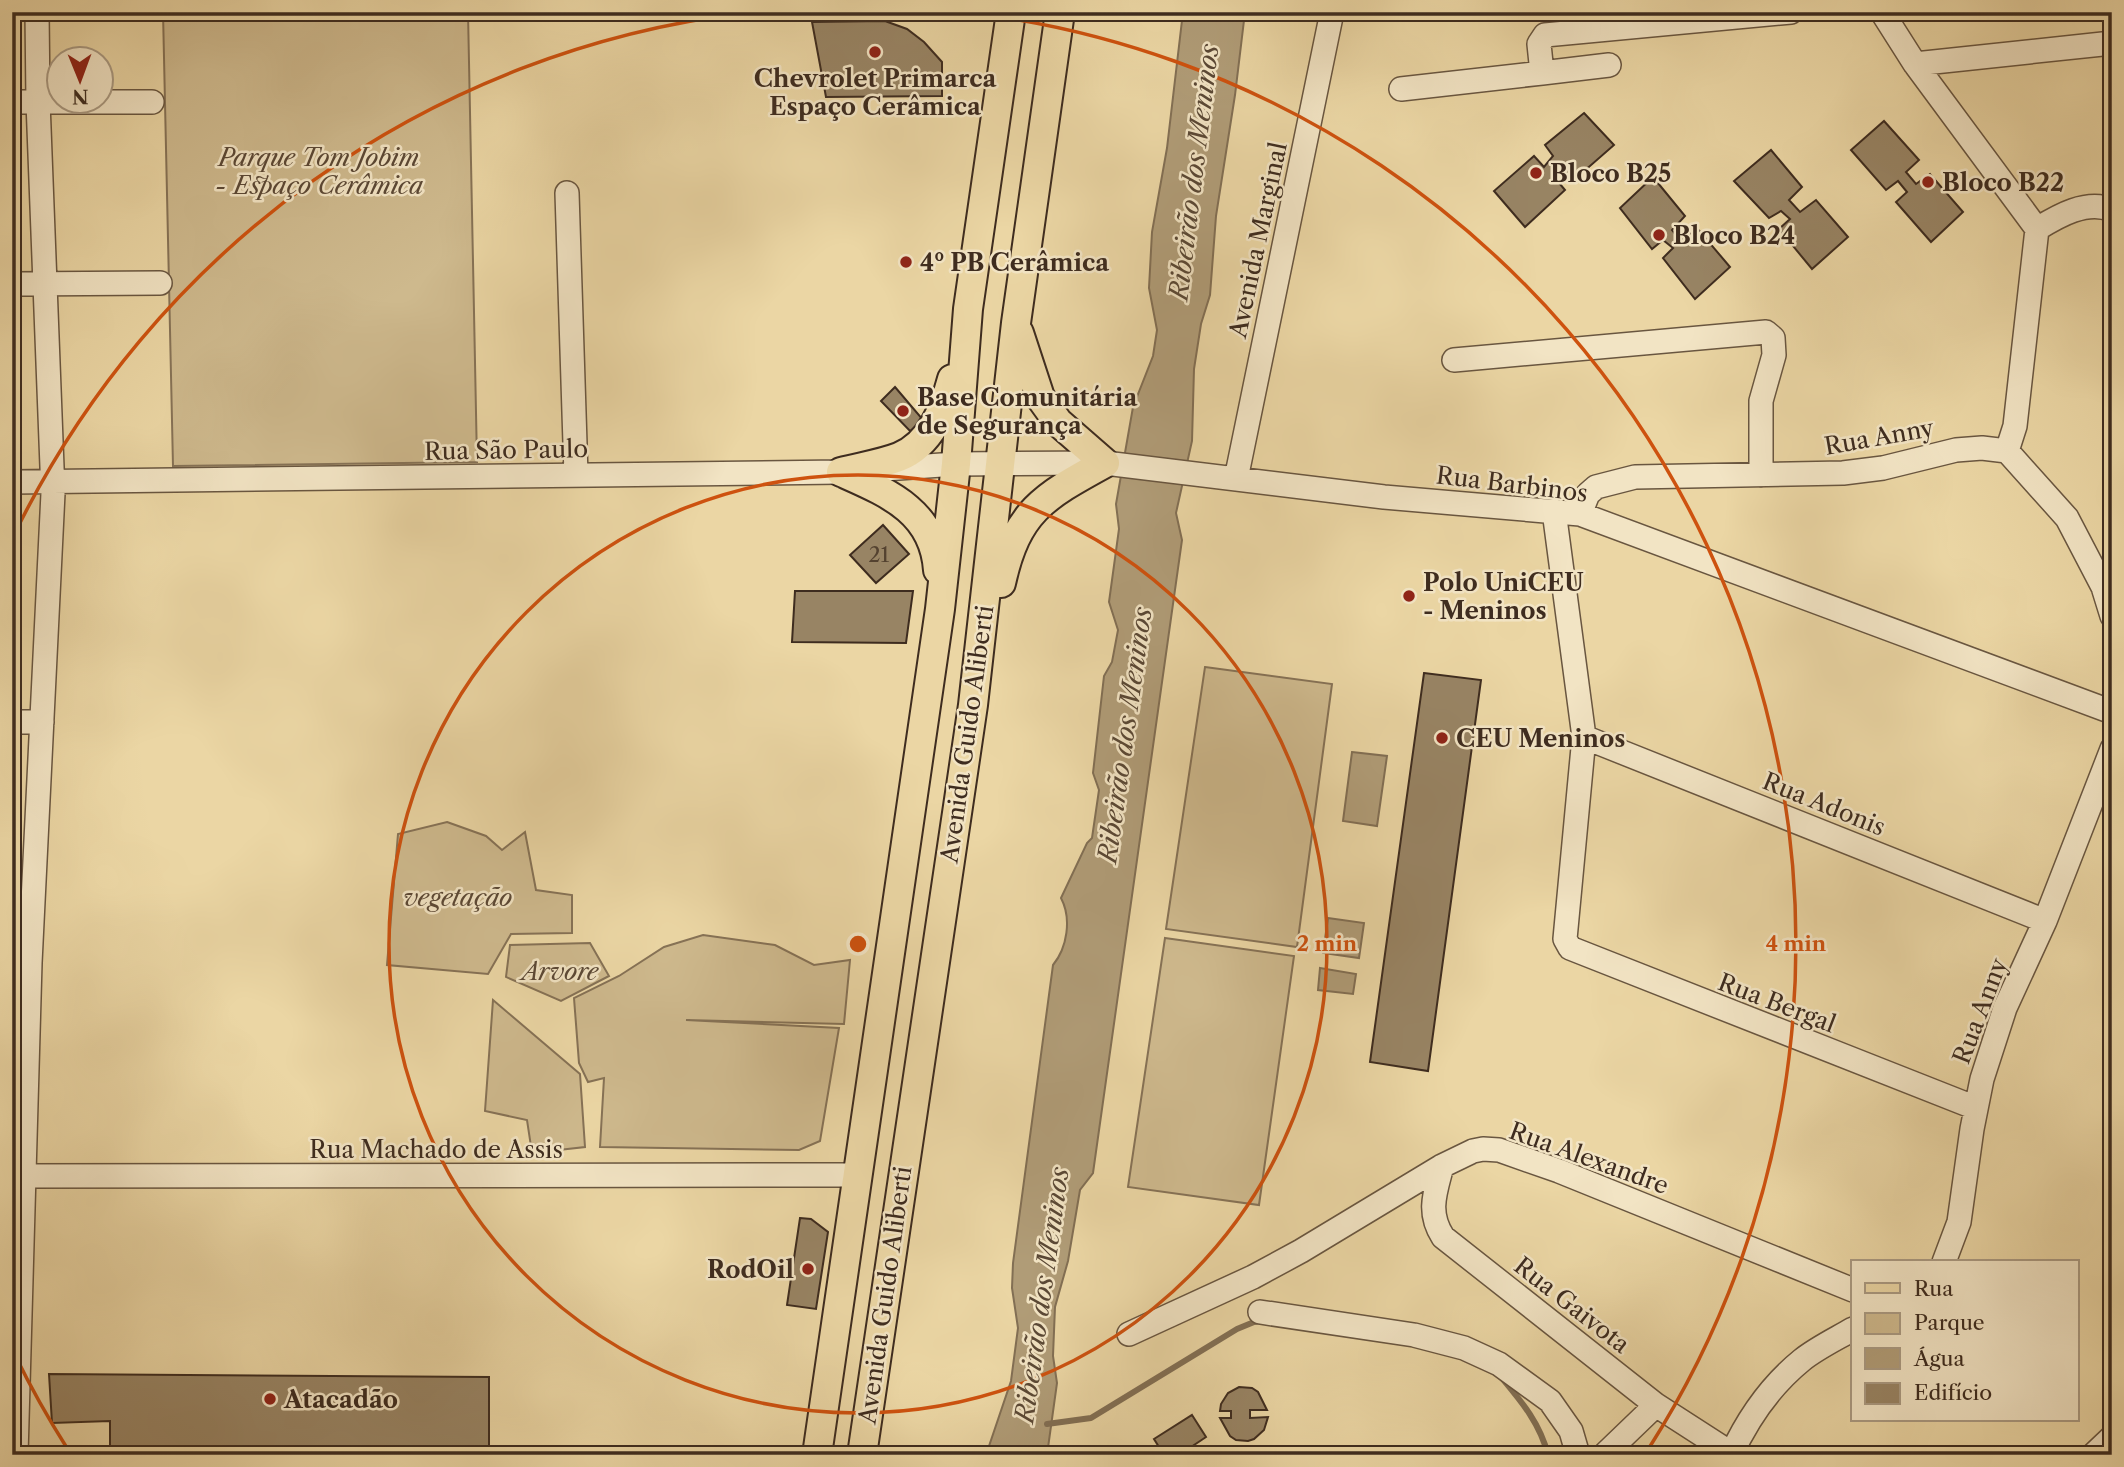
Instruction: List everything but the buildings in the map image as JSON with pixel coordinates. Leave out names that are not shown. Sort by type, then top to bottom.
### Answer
[{"type":"main road","name":"Avenida Guido Aliberti","points":[[862,1455],[973,705],[1016,323],[1060,12]]},
{"type":"main road","name":"Avenida Guido Aliberti","points":[[817,1455],[940,609],[956,464],[968,309],[980,235],[1005,16]]},
{"type":"main road","points":[[980,235],[1027,242]]},
{"type":"main road","points":[[841,472],[900,457],[919,444],[934,427],[947,399],[968,309]]},
{"type":"main road","points":[[973,705],[1006,561],[1018,531],[1034,509],[1056,490],[1110,464],[1058,422],[1041,397],[1016,323]]},
{"type":"main road","points":[[841,472],[890,494],[928,531],[937,557],[940,609]]},
{"type":"main road","points":[[902,876],[944,900]]},
{"type":"street","points":[[16,1455],[21,963],[42,722],[53,482],[37,12]]},
{"type":"street","name":"Avenida Marginal","points":[[1236,479],[1332,12]]},
{"type":"street","points":[[1542,73],[1539,44],[1545,35],[1791,12]]},
{"type":"street","points":[[1882,12],[1915,64],[2037,229],[2015,426],[2007,451],[2067,518],[2103,587],[2112,616]]},
{"type":"street","points":[[1915,64],[2112,43]]},
{"type":"street","points":[[1401,89],[1609,65]]},
{"type":"street","points":[[12,102],[152,102]]},
{"type":"street","points":[[567,193],[576,475]]},
{"type":"street","points":[[2037,229],[2059,215],[2092,206],[2104,206],[2112,210]]},
{"type":"street","points":[[12,284],[160,283]]},
{"type":"street","points":[[1454,360],[1766,332],[1773,338],[1774,355],[1761,401],[1760,475]]},
{"type":"street","name":"Rua Anny","points":[[1580,514],[1588,494],[1596,487],[1635,477],[1804,476],[1883,468],[1956,450],[1982,448],[2007,451]]},
{"type":"street","name":"Rua Barbinos","points":[[1001,463],[1110,464],[1384,497],[1580,514],[2112,712]]},
{"type":"street","name":"Rua São Paulo","points":[[12,482],[841,472],[1001,463]]},
{"type":"street","points":[[1554,512],[1584,737]]},
{"type":"street","points":[[12,722],[42,722]]},
{"type":"street","name":"Rua Adonis","points":[[1584,737],[2045,921]]},
{"type":"street","name":"Rua Bergal","points":[[1584,737],[1565,939],[1575,952],[1976,1108]]},
{"type":"street","name":"Rua Anny","points":[[1945,1260],[1959,1222],[1982,1079],[2005,1008],[2045,921],[2112,749]]},
{"type":"street","name":"Rua Alexandre","points":[[1129,1334],[1252,1277],[1301,1251],[1442,1166],[1483,1149],[1499,1150],[1559,1171],[1851,1289]]},
{"type":"street","name":"Rua Gaivota","points":[[1442,1166],[1433,1208],[1437,1227],[1443,1237],[1656,1405],[1731,1455]]},
{"type":"street","name":"Rua Machado de Assis","points":[[18,1176],[859,1175]]},
{"type":"street","points":[[1260,1311],[1414,1335],[1464,1348],[1499,1364],[1550,1401],[1571,1431],[1578,1455]]},
{"type":"street","points":[[1731,1455],[1746,1424],[1768,1393],[1803,1359],[1851,1330]]},
{"type":"street","points":[[1604,1455],[1656,1405]]},
{"type":"street","points":[[2093,1455],[2112,1437]]},
{"type":"green space","name":"Parque Tom Jobim - Espaço Cerâmica","points":[[163,12],[468,12],[477,462],[173,466]]},
{"type":"green space","points":[[1205,667],[1332,684],[1297,947],[1166,929]]},
{"type":"green space","name":"vegetação","points":[[447,822],[486,836],[502,850],[525,832],[536,890],[572,895],[572,933],[511,934],[488,974],[387,965],[398,834]]},
{"type":"green space","points":[[703,935],[775,945],[814,965],[850,960],[844,1024],[686,1020],[839,1028],[820,1141],[799,1150],[600,1147],[604,1078],[588,1082],[579,1063],[574,998],[619,976],[664,947]]},
{"type":"green space","points":[[1165,938],[1294,956],[1259,1205],[1128,1187]]},
{"type":"green space","name":"Arvore","points":[[590,943],[609,976],[561,1001],[506,977],[510,945]]},
{"type":"green space","points":[[493,1000],[580,1074],[585,1147],[532,1153],[527,1120],[485,1111]]},
{"type":"water","name":"Ribeirão dos Meninos","points":[[1183,12],[1245,12],[1216,216],[1210,295],[1201,324],[1194,369],[1192,441],[1176,513],[1182,540],[1093,1173],[1080,1190],[1068,1261],[1055,1307],[1053,1356],[1057,1383],[1047,1455],[986,1455],[1011,1381],[1018,1328],[1012,1288],[1013,1263],[1053,965],[1065,942],[1067,924],[1061,898],[1087,843],[1092,838],[1099,790],[1093,773],[1104,676],[1112,662],[1118,630],[1109,602],[1119,529],[1116,504],[1133,407],[1153,356],[1157,330],[1149,288],[1152,232],[1167,148]]},
{"type":"water","points":[[1352,752],[1387,756],[1377,826],[1343,821]]},
{"type":"water","points":[[1328,918],[1364,923],[1359,958],[1323,953]]},
{"type":"water","points":[[1320,968],[1356,974],[1353,994],[1318,990]]},
{"type":"waterway","name":"Ribeirão dos Meninos","points":[[1047,1424],[1091,1418],[1237,1329],[1261,1321]]},
{"type":"waterway","points":[[1501,1377],[1535,1423],[1548,1455]]},
{"type":"place","name":"Chevrolet Primarca Espaço Cerâmica","points":[[875,52]]},
{"type":"place","name":"Bloco B25","points":[[1536,173]]},
{"type":"place","name":"Bloco B22","points":[[1928,182]]},
{"type":"place","name":"Bloco B24","points":[[1659,235]]},
{"type":"place","name":"4º PB Cerâmica","points":[[906,262]]},
{"type":"place","name":"Base Comunitária de Segurança","points":[[903,411]]},
{"type":"place","name":"Polo UniCEU - Meninos","points":[[1409,596]]},
{"type":"place","name":"CEU Meninos","points":[[1442,738]]},
{"type":"place","name":"RodOil","points":[[808,1269]]},
{"type":"place","name":"Atacadão","points":[[270,1399]]}]
